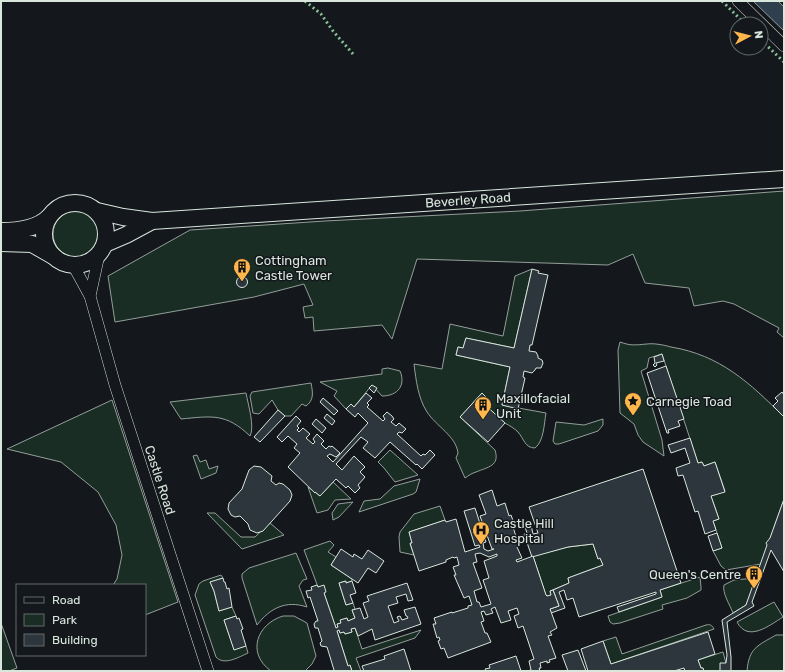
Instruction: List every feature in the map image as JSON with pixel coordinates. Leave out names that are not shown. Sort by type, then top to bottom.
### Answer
[{"type":"highway","name":"Beverley Road","points":[[97,211],[123,217],[152,221],[784,179]]},
{"type":"highway","points":[[1,231],[30,228],[45,221],[58,208],[72,202],[90,206],[97,211],[103,218],[107,235],[102,249],[91,261],[73,265],[64,263],[32,244],[1,243]]},
{"type":"highway","points":[[48,217],[44,235],[50,252],[56,258]]},
{"type":"highway","name":"Beverley Road","points":[[102,249],[152,221]]},
{"type":"street","points":[[738,1],[784,46]]},
{"type":"street","name":"Castle Road","points":[[90,296],[102,249]]},
{"type":"street","name":"Castle Road","points":[[73,265],[90,296],[115,385],[208,671]]},
{"type":"green space","points":[[784,191],[784,338],[777,332],[779,328],[734,304],[723,301],[694,306],[689,288],[645,283],[633,254],[608,265],[417,259],[392,339],[382,325],[314,331],[313,317],[305,318],[303,307],[313,305],[304,284],[254,297],[115,322],[108,276],[190,230],[325,221],[520,211]]},
{"type":"green space","points":[[81,211],[85,212],[95,221],[98,225],[98,243],[89,253],[81,257],[71,257],[63,253],[54,243],[53,229],[57,221],[67,212]]},
{"type":"green space","points":[[532,269],[514,348],[466,338],[463,348],[458,347],[456,355],[510,367],[502,405],[546,413],[542,437],[535,448],[529,446],[525,443],[518,432],[502,421],[482,402],[486,397],[482,393],[460,417],[495,450],[496,459],[492,465],[465,478],[456,458],[458,453],[454,441],[431,417],[421,401],[414,364],[442,369],[450,324],[503,336],[515,276]]},
{"type":"green space","points":[[620,342],[633,345],[662,345],[689,351],[705,357],[733,372],[759,393],[784,417],[784,499],[761,564],[726,570],[721,566],[713,551],[722,548],[713,521],[719,519],[711,496],[725,491],[715,462],[704,466],[702,462],[698,463],[662,354],[649,358],[647,368],[641,371],[662,440],[664,456],[643,442],[638,435],[634,424],[620,413],[618,350]]},
{"type":"green space","points":[[388,368],[400,371],[402,376],[401,385],[396,392],[388,396],[382,396],[372,385],[354,407],[351,404],[346,409],[334,396],[337,391],[320,382],[382,374],[382,369]]},
{"type":"green space","points":[[311,383],[312,399],[309,404],[306,406],[302,404],[291,416],[285,416],[278,410],[272,400],[259,414],[253,413],[250,396],[252,392]]},
{"type":"green space","points":[[246,393],[252,427],[250,436],[233,423],[218,418],[201,417],[181,419],[170,402]]},
{"type":"green space","points":[[112,400],[178,602],[146,615],[146,584],[114,584],[117,579],[122,555],[116,525],[98,492],[61,462],[7,449]]},
{"type":"green space","points":[[603,419],[603,425],[598,431],[559,444],[555,444],[553,441],[556,422],[584,425]]},
{"type":"green space","points":[[390,450],[418,475],[395,482],[378,462]]},
{"type":"green space","points":[[197,455],[200,462],[206,460],[209,469],[218,466],[216,473],[201,479],[193,456]]},
{"type":"green space","points":[[420,479],[416,492],[413,494],[359,512],[364,501],[380,499],[394,486]]},
{"type":"green space","points":[[333,482],[351,499],[335,500],[328,510],[317,513],[308,487],[320,496]]},
{"type":"green space","points":[[353,502],[339,517],[333,520],[332,513],[338,504]]},
{"type":"green space","points":[[440,506],[445,520],[409,532],[412,543],[410,544],[414,555],[400,552],[400,532],[414,514]]},
{"type":"green space","points":[[207,513],[215,513],[241,537],[255,537],[270,523],[284,535],[242,549]]},
{"type":"green space","points":[[330,541],[334,545],[328,552],[336,557],[331,565],[352,579],[352,581],[346,583],[345,581],[339,583],[346,605],[353,603],[355,609],[352,610],[355,618],[348,621],[347,618],[341,620],[341,623],[337,624],[338,627],[336,628],[324,593],[318,587],[304,550]]},
{"type":"green space","points":[[593,544],[598,559],[600,558],[603,565],[568,578],[569,583],[550,591],[551,595],[547,596],[533,556],[568,547]]},
{"type":"green space","points":[[296,553],[307,579],[303,580],[299,586],[307,607],[292,604],[279,607],[267,614],[257,625],[242,574],[249,568]]},
{"type":"green space","points":[[221,575],[223,578],[210,582],[219,611],[232,607],[236,616],[224,620],[234,649],[246,646],[248,653],[227,661],[219,660],[216,657],[195,595],[199,584],[203,581]]},
{"type":"green space","points":[[700,577],[701,590],[687,598],[662,605],[663,609],[620,623],[613,624],[610,622],[608,616],[662,597],[660,590]]},
{"type":"green space","points":[[756,578],[746,605],[733,613],[725,595],[724,585],[734,580]]},
{"type":"green space","points":[[774,602],[783,617],[766,628],[753,632],[747,631],[737,622]]},
{"type":"green space","points":[[283,616],[294,616],[307,623],[316,656],[312,664],[305,671],[271,671],[263,664],[259,656],[257,648],[261,632],[267,625]]},
{"type":"green space","points":[[1,623],[17,668],[9,671],[1,671]]},
{"type":"green space","points":[[706,625],[711,625],[714,629],[611,664],[603,641],[616,637],[622,654]]},
{"type":"green space","points":[[355,628],[362,649],[421,630],[415,638],[356,658],[361,671],[352,671],[350,665],[348,666],[337,631],[339,630],[340,633],[344,632],[345,634],[352,632],[351,629]]},
{"type":"green space","points":[[776,635],[784,635],[784,671],[747,671],[750,657],[755,648]]},
{"type":"green space","points":[[723,652],[726,663],[720,671],[704,671],[703,668],[701,668],[698,660]]},
{"type":"water","points":[[753,1],[778,1],[784,7],[784,31],[769,16]]},
{"type":"building","points":[[532,269],[539,271],[538,273],[548,275],[532,345],[530,345],[529,351],[536,352],[538,358],[542,360],[543,363],[541,368],[536,368],[532,373],[524,371],[523,377],[525,378],[518,409],[502,405],[510,367],[456,355],[458,347],[463,348],[466,338],[514,348]]},
{"type":"building","name":"Cottingham Castle Tower","points":[[242,276],[246,278],[248,282],[246,286],[242,288],[238,286],[236,282],[238,278]]},
{"type":"building","points":[[662,354],[664,361],[656,363],[657,365],[655,367],[653,365],[655,363],[654,357]]},
{"type":"building","points":[[666,366],[684,419],[678,421],[680,426],[668,430],[669,433],[667,433],[647,373]]},
{"type":"building","points":[[372,385],[377,388],[374,393],[369,388]]},
{"type":"building","points":[[782,392],[784,395],[784,417],[773,406],[778,401],[775,398]]},
{"type":"building","points":[[366,393],[372,398],[367,403],[369,405],[367,407],[383,421],[385,419],[383,416],[387,412],[392,416],[394,419],[391,422],[396,426],[399,423],[406,429],[402,433],[399,432],[397,434],[421,456],[423,454],[425,455],[430,450],[435,455],[422,469],[390,442],[375,458],[363,448],[368,442],[361,437],[336,464],[342,470],[354,456],[365,467],[360,472],[365,477],[358,485],[360,488],[355,493],[348,486],[346,488],[336,479],[320,496],[288,467],[300,453],[294,448],[297,444],[288,436],[282,442],[277,437],[296,416],[301,421],[297,426],[299,428],[297,430],[299,432],[303,428],[310,434],[306,438],[313,444],[315,442],[313,439],[317,434],[324,441],[321,444],[326,449],[329,446],[332,446],[340,453],[336,457],[330,454],[327,456],[333,462],[368,423],[358,413],[355,417],[346,409],[351,404],[354,407]]},
{"type":"building","name":"Maxillofacial Unit","points":[[482,393],[486,397],[482,402],[505,423],[488,442],[460,417]]},
{"type":"building","points":[[323,398],[338,411],[334,415],[320,402]]},
{"type":"building","points":[[278,410],[285,416],[260,442],[254,437]]},
{"type":"building","points":[[327,414],[335,421],[332,425],[324,418]]},
{"type":"building","points":[[316,419],[326,428],[322,433],[312,424]]},
{"type":"building","points":[[690,438],[698,463],[702,462],[704,466],[715,462],[725,492],[711,496],[719,519],[713,521],[716,530],[705,534],[698,511],[695,512],[683,475],[678,476],[676,468],[690,463],[685,448],[671,453],[668,445]]},
{"type":"building","points":[[254,466],[261,467],[272,476],[271,481],[276,485],[279,483],[283,484],[290,490],[292,495],[290,501],[263,531],[257,533],[250,530],[248,524],[240,516],[235,517],[231,515],[228,509],[229,503],[242,489],[249,470]]},
{"type":"building","points":[[643,469],[681,583],[660,590],[662,597],[619,612],[617,607],[656,594],[656,592],[579,617],[573,598],[567,600],[564,590],[559,592],[565,608],[551,613],[550,609],[559,606],[553,590],[569,583],[568,578],[603,565],[600,558],[598,559],[593,544],[568,547],[532,557],[524,534],[527,533],[525,527],[531,525],[533,534],[538,533],[529,507]]},
{"type":"building","points":[[492,490],[497,506],[505,503],[509,516],[511,515],[515,526],[513,527],[519,546],[517,547],[522,558],[516,560],[517,562],[533,556],[546,595],[551,595],[550,591],[553,590],[559,606],[550,609],[557,628],[550,632],[552,635],[548,636],[556,658],[549,660],[550,662],[547,663],[547,661],[540,663],[540,671],[527,671],[531,670],[529,661],[534,659],[523,626],[518,628],[514,616],[519,614],[517,608],[508,611],[511,620],[501,623],[495,607],[491,609],[493,613],[486,615],[484,611],[481,612],[484,621],[481,622],[485,633],[487,633],[491,642],[448,658],[444,648],[441,649],[438,641],[440,640],[439,637],[437,638],[433,624],[436,624],[434,618],[468,608],[468,606],[472,605],[469,596],[464,598],[454,575],[456,575],[453,567],[459,565],[457,557],[453,557],[446,560],[446,562],[419,571],[410,543],[412,543],[409,532],[445,520],[446,522],[456,519],[465,552],[480,547],[479,545],[475,546],[464,511],[475,508],[486,542],[483,543],[484,549],[488,551],[494,549],[492,549],[480,516],[486,514],[479,495]],"holes":[[[480,553],[489,557],[497,554],[497,556],[484,561],[489,578],[483,580],[491,604],[481,607],[479,602],[477,602],[474,591],[482,588],[473,563],[477,562],[475,554]]]},
{"type":"building","name":"Queen's Centre","points":[[784,499],[784,572],[771,550],[752,602],[754,606],[727,622],[731,671],[720,671],[720,663],[726,663],[727,655],[722,620],[746,605],[767,545],[766,543],[770,538]]},
{"type":"building","points":[[717,533],[722,548],[713,551],[708,536]]},
{"type":"building","points":[[341,549],[353,557],[354,554],[362,559],[368,550],[384,561],[376,573],[368,568],[358,583],[331,565]]},
{"type":"building","points":[[223,578],[227,589],[229,588],[232,607],[219,611],[210,582]]},
{"type":"building","points":[[346,581],[346,583],[352,581],[356,593],[350,595],[353,603],[346,605],[339,583]]},
{"type":"building","points":[[407,583],[413,600],[408,601],[406,594],[396,597],[398,603],[388,606],[394,623],[399,621],[397,617],[400,616],[402,620],[408,618],[404,610],[415,607],[421,624],[375,640],[372,629],[358,636],[355,628],[351,629],[352,632],[345,634],[344,632],[340,633],[339,630],[337,631],[348,666],[350,665],[352,671],[333,671],[334,670],[327,647],[321,646],[320,643],[322,641],[318,628],[315,628],[314,624],[318,621],[310,597],[308,598],[306,591],[312,590],[311,587],[317,585],[318,587],[324,585],[326,592],[324,593],[336,628],[338,627],[337,624],[341,623],[340,620],[347,618],[348,621],[355,618],[352,610],[360,608],[364,619],[368,617],[363,603],[369,601],[367,596]]},
{"type":"building","points":[[236,616],[237,619],[239,618],[243,629],[241,630],[246,646],[234,650],[224,620]]},
{"type":"building","points":[[708,632],[715,654],[698,660],[704,671],[685,671],[684,668],[674,671],[588,671],[581,649],[603,641],[611,664]]},
{"type":"building","points":[[404,649],[411,671],[364,671],[362,666],[385,659],[384,656]]},
{"type":"building","points":[[578,650],[586,671],[568,671],[562,655]]},
{"type":"building","points":[[516,656],[521,671],[486,671],[485,669],[490,668],[489,665]]},
{"type":"hedge","points":[[305,1],[321,14],[333,31],[353,54]]},
{"type":"hedge","points":[[722,1],[737,16]]},
{"type":"hedge","points":[[769,48],[784,62]]},
{"type":"place","name":"Cottingham Castle Tower","points":[[242,282]]},
{"type":"place","name":"Carnegie Toad","points":[[633,416]]},
{"type":"place","name":"Maxillofacial Unit","points":[[483,420]]},
{"type":"place","name":"Castle Hill Hospital","points":[[481,545]]},
{"type":"place","name":"Queen's Centre","points":[[754,589]]}]
